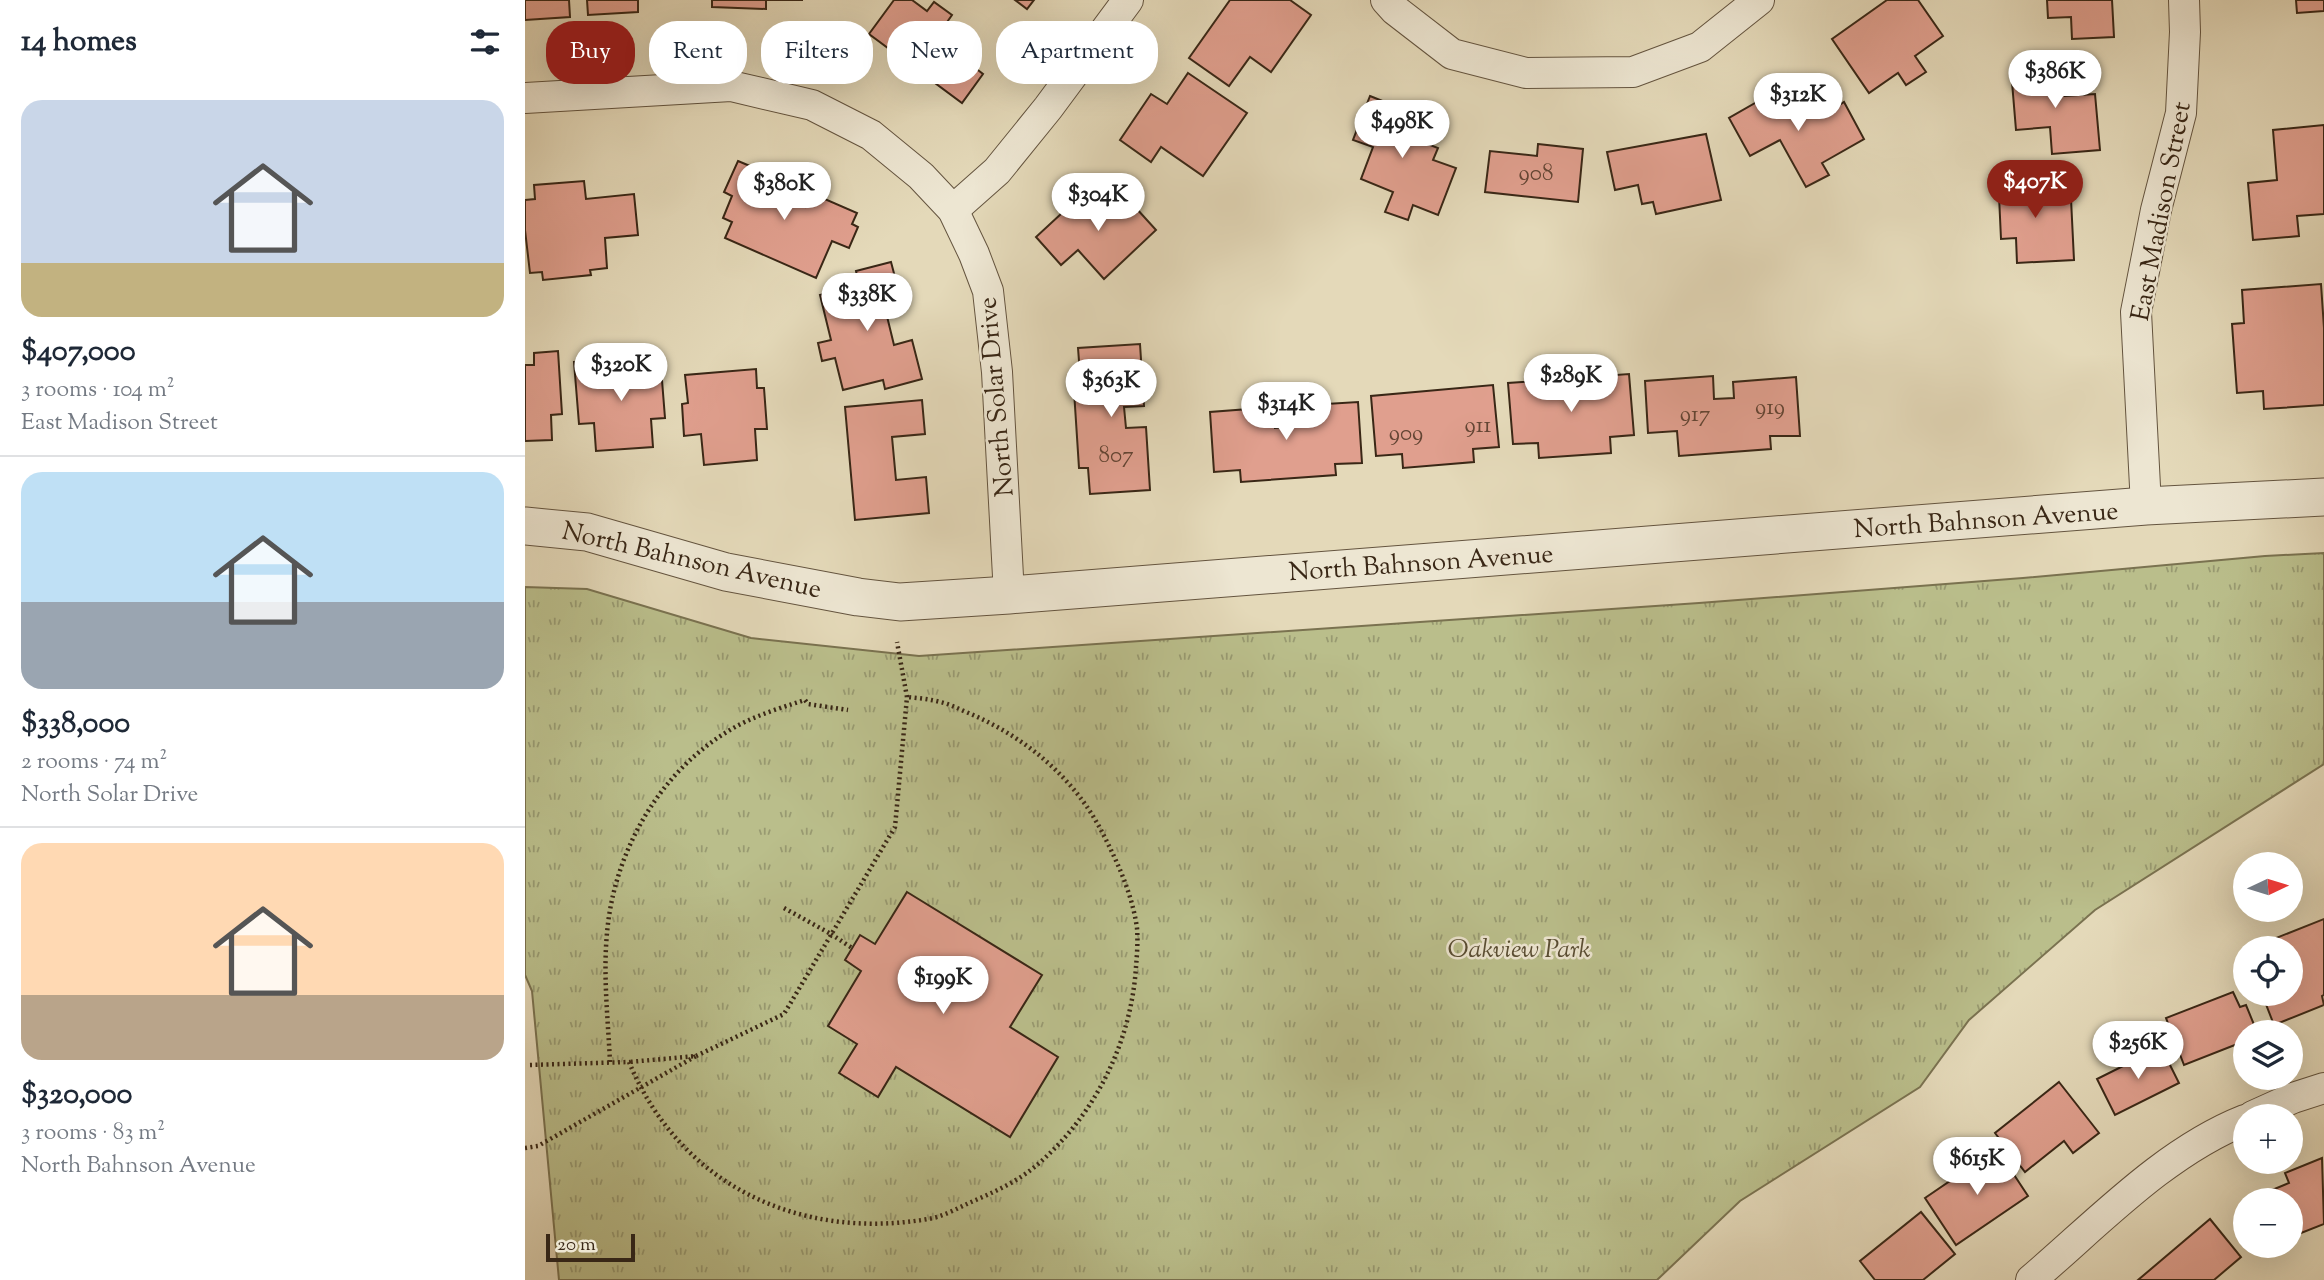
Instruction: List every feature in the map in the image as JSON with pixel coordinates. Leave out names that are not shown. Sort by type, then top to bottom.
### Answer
[{"type":"street","points":[[953,210],[997,171],[1128,0]]},
{"type":"street","points":[[1386,0],[1452,54],[1526,73],[1633,72],[1700,47],[1759,0]]},
{"type":"street","name":"East Madison Street","points":[[2146,506],[2136,312],[2156,210],[2181,113],[2185,32],[2183,0]]},
{"type":"street","name":"North Solar Drive","points":[[525,98],[731,86],[812,105],[871,135],[921,176],[953,210],[988,291],[997,372],[1009,595]]},
{"type":"street","name":"North Bahnson Avenue","points":[[525,526],[587,532],[726,572],[858,597],[900,602],[2146,506],[2324,497]]},
{"type":"street","points":[[2278,1104],[2324,1088]]},
{"type":"street","points":[[2031,1280],[2153,1175],[2191,1147],[2233,1126]]},
{"type":"path","points":[[525,1148],[538,1146],[696,1056],[784,1014],[895,827],[907,697],[897,642]]},
{"type":"path","points":[[629,1062],[641,1089],[697,1160],[758,1199],[827,1222],[854,1224],[929,1219],[999,1189],[1036,1166],[1090,1106],[1123,1040],[1135,986],[1137,930],[1123,876],[1090,809],[1069,783],[1038,754],[1011,733],[976,716],[942,702],[907,697]]},
{"type":"path","points":[[610,1062],[605,962],[610,910],[635,833],[659,794],[712,742],[755,718],[805,700],[808,704],[848,710]]},
{"type":"path","points":[[784,908],[852,947]]},
{"type":"path","points":[[530,1065],[629,1062],[696,1056]]},
{"type":"green space","name":"Oakview Park","points":[[2324,553],[2324,764],[2095,910],[1969,1020],[1920,1087],[1740,1201],[1657,1280],[559,1280],[532,991],[525,975],[525,587],[587,589],[751,638],[919,656],[1699,603]]},
{"type":"building","points":[[525,0],[569,0],[570,17],[525,20]]},
{"type":"building","points":[[587,0],[638,0],[638,12],[588,15]]},
{"type":"building","points":[[712,0],[766,0],[766,9],[712,7]]},
{"type":"building","points":[[894,0],[912,0],[927,11],[934,2],[952,15],[948,21],[887,21],[887,47],[873,37],[873,29]]},
{"type":"building","points":[[1015,0],[1034,0],[1027,9]]},
{"type":"building","points":[[1230,0],[1290,0],[1311,15],[1271,72],[1250,57],[1229,86],[1189,58]]},
{"type":"building","points":[[1887,0],[1918,0],[1943,36],[1915,56],[1926,72],[1906,85],[1898,73],[1869,93],[1832,39]]},
{"type":"building","points":[[2047,0],[2112,0],[2114,37],[2072,39],[2071,17],[2048,18]]},
{"type":"building","points":[[2296,0],[2324,0],[2324,11],[2297,13]]},
{"type":"building","points":[[2063,66],[2065,96],[2095,94],[2100,150],[2052,154],[2050,127],[2016,130],[2011,70]]},
{"type":"building","points":[[1188,73],[1247,113],[1203,176],[1161,147],[1151,162],[1120,140],[1151,94],[1167,104]]},
{"type":"building","points":[[936,84],[976,84],[962,103]]},
{"type":"building","points":[[1776,91],[1790,116],[1823,98],[1830,111],[1844,102],[1864,139],[1822,163],[1829,175],[1806,187],[1780,140],[1750,156],[1729,118]]},
{"type":"building","points":[[1370,96],[1425,118],[1417,140],[1438,148],[1433,160],[1456,168],[1438,215],[1413,205],[1408,220],[1385,212],[1393,192],[1361,179],[1373,147],[1353,140]]},
{"type":"building","points":[[2324,125],[2324,214],[2297,216],[2299,236],[2253,240],[2248,183],[2277,180],[2273,130]]},
{"type":"building","points":[[1706,134],[1721,200],[1656,214],[1653,202],[1642,204],[1638,185],[1615,190],[1607,152]]},
{"type":"building","points":[[1538,144],[1583,149],[1578,202],[1485,192],[1490,151],[1537,156]]},
{"type":"building","points":[[738,161],[774,176],[769,187],[794,197],[792,201],[805,207],[808,200],[815,203],[818,196],[857,213],[852,224],[858,227],[849,248],[832,241],[816,278],[725,238],[732,222],[723,218],[732,196],[724,192]]},
{"type":"building","points":[[2037,171],[2038,190],[2051,190],[2052,200],[2071,199],[2074,260],[2017,263],[2016,238],[2001,239],[1998,174]]},
{"type":"building","points":[[584,181],[586,199],[634,194],[638,235],[605,238],[607,268],[590,270],[591,275],[543,280],[542,272],[530,273],[525,200],[535,199],[534,185]]},
{"type":"building","points":[[1116,186],[1156,230],[1104,279],[1078,250],[1061,265],[1036,237],[1075,201],[1087,214]]},
{"type":"building","points":[[891,262],[901,300],[884,304],[894,345],[912,340],[922,379],[885,389],[883,380],[843,390],[835,358],[822,361],[818,343],[831,340],[820,295],[859,285],[856,271]]},
{"type":"building","points":[[2321,284],[2324,405],[2264,409],[2263,391],[2237,393],[2232,324],[2244,323],[2242,290]]},
{"type":"building","points":[[1140,344],[1144,406],[1124,407],[1126,428],[1146,427],[1150,490],[1090,494],[1088,468],[1079,468],[1073,375],[1080,374],[1078,348]]},
{"type":"building","points":[[558,351],[562,414],[551,415],[552,440],[525,441],[525,365],[534,365],[534,353]]},
{"type":"building","points":[[660,355],[665,418],[651,419],[653,447],[596,451],[594,423],[579,424],[574,362],[596,361],[597,372],[638,369],[637,357]]},
{"type":"building","points":[[756,369],[757,388],[764,388],[767,429],[755,429],[757,460],[704,465],[701,434],[684,436],[682,404],[688,403],[685,375]]},
{"type":"building","points":[[1629,374],[1634,435],[1610,437],[1611,453],[1539,458],[1538,443],[1513,444],[1508,383]]},
{"type":"building","points":[[1713,376],[1714,399],[1734,398],[1733,382],[1796,377],[1800,436],[1770,436],[1771,449],[1679,456],[1677,431],[1648,433],[1645,381]]},
{"type":"building","points":[[1493,385],[1499,447],[1473,449],[1474,462],[1403,468],[1402,454],[1376,456],[1371,396]]},
{"type":"building","points":[[922,400],[925,434],[892,437],[896,480],[926,477],[929,513],[855,520],[845,407]]},
{"type":"building","points":[[1358,402],[1362,463],[1335,464],[1336,475],[1241,482],[1240,470],[1214,472],[1210,412],[1274,407],[1275,428],[1296,426],[1294,406]]},
{"type":"building","points":[[907,892],[1042,975],[1010,1027],[1058,1057],[1010,1137],[896,1067],[878,1097],[839,1073],[857,1044],[828,1026],[861,971],[845,960],[860,935],[875,944]]},
{"type":"building","points":[[2324,919],[2324,1005],[2286,1020],[2272,1020],[2267,1006],[2303,1006],[2303,936],[2281,936]]},
{"type":"building","points":[[2233,992],[2233,1006],[2246,1006],[2252,1020],[2233,1020],[2233,1046],[2184,1065],[2166,1018]]},
{"type":"building","points":[[2161,1047],[2179,1083],[2115,1115],[2097,1079]]},
{"type":"building","points":[[2059,1082],[2099,1133],[2073,1153],[2064,1141],[2025,1172],[1995,1133]]},
{"type":"building","points":[[1997,1149],[2028,1196],[1956,1245],[1925,1198]]},
{"type":"building","points":[[2322,1158],[2324,1224],[2303,1232],[2303,1188],[2277,1188],[2289,1183],[2285,1174],[2303,1174],[2303,1166]]},
{"type":"building","points":[[1921,1212],[1955,1254],[1923,1280],[1875,1280],[1860,1261]]},
{"type":"building","points":[[2210,1219],[2233,1247],[2233,1258],[2240,1258],[2214,1280],[2138,1280]]}]
